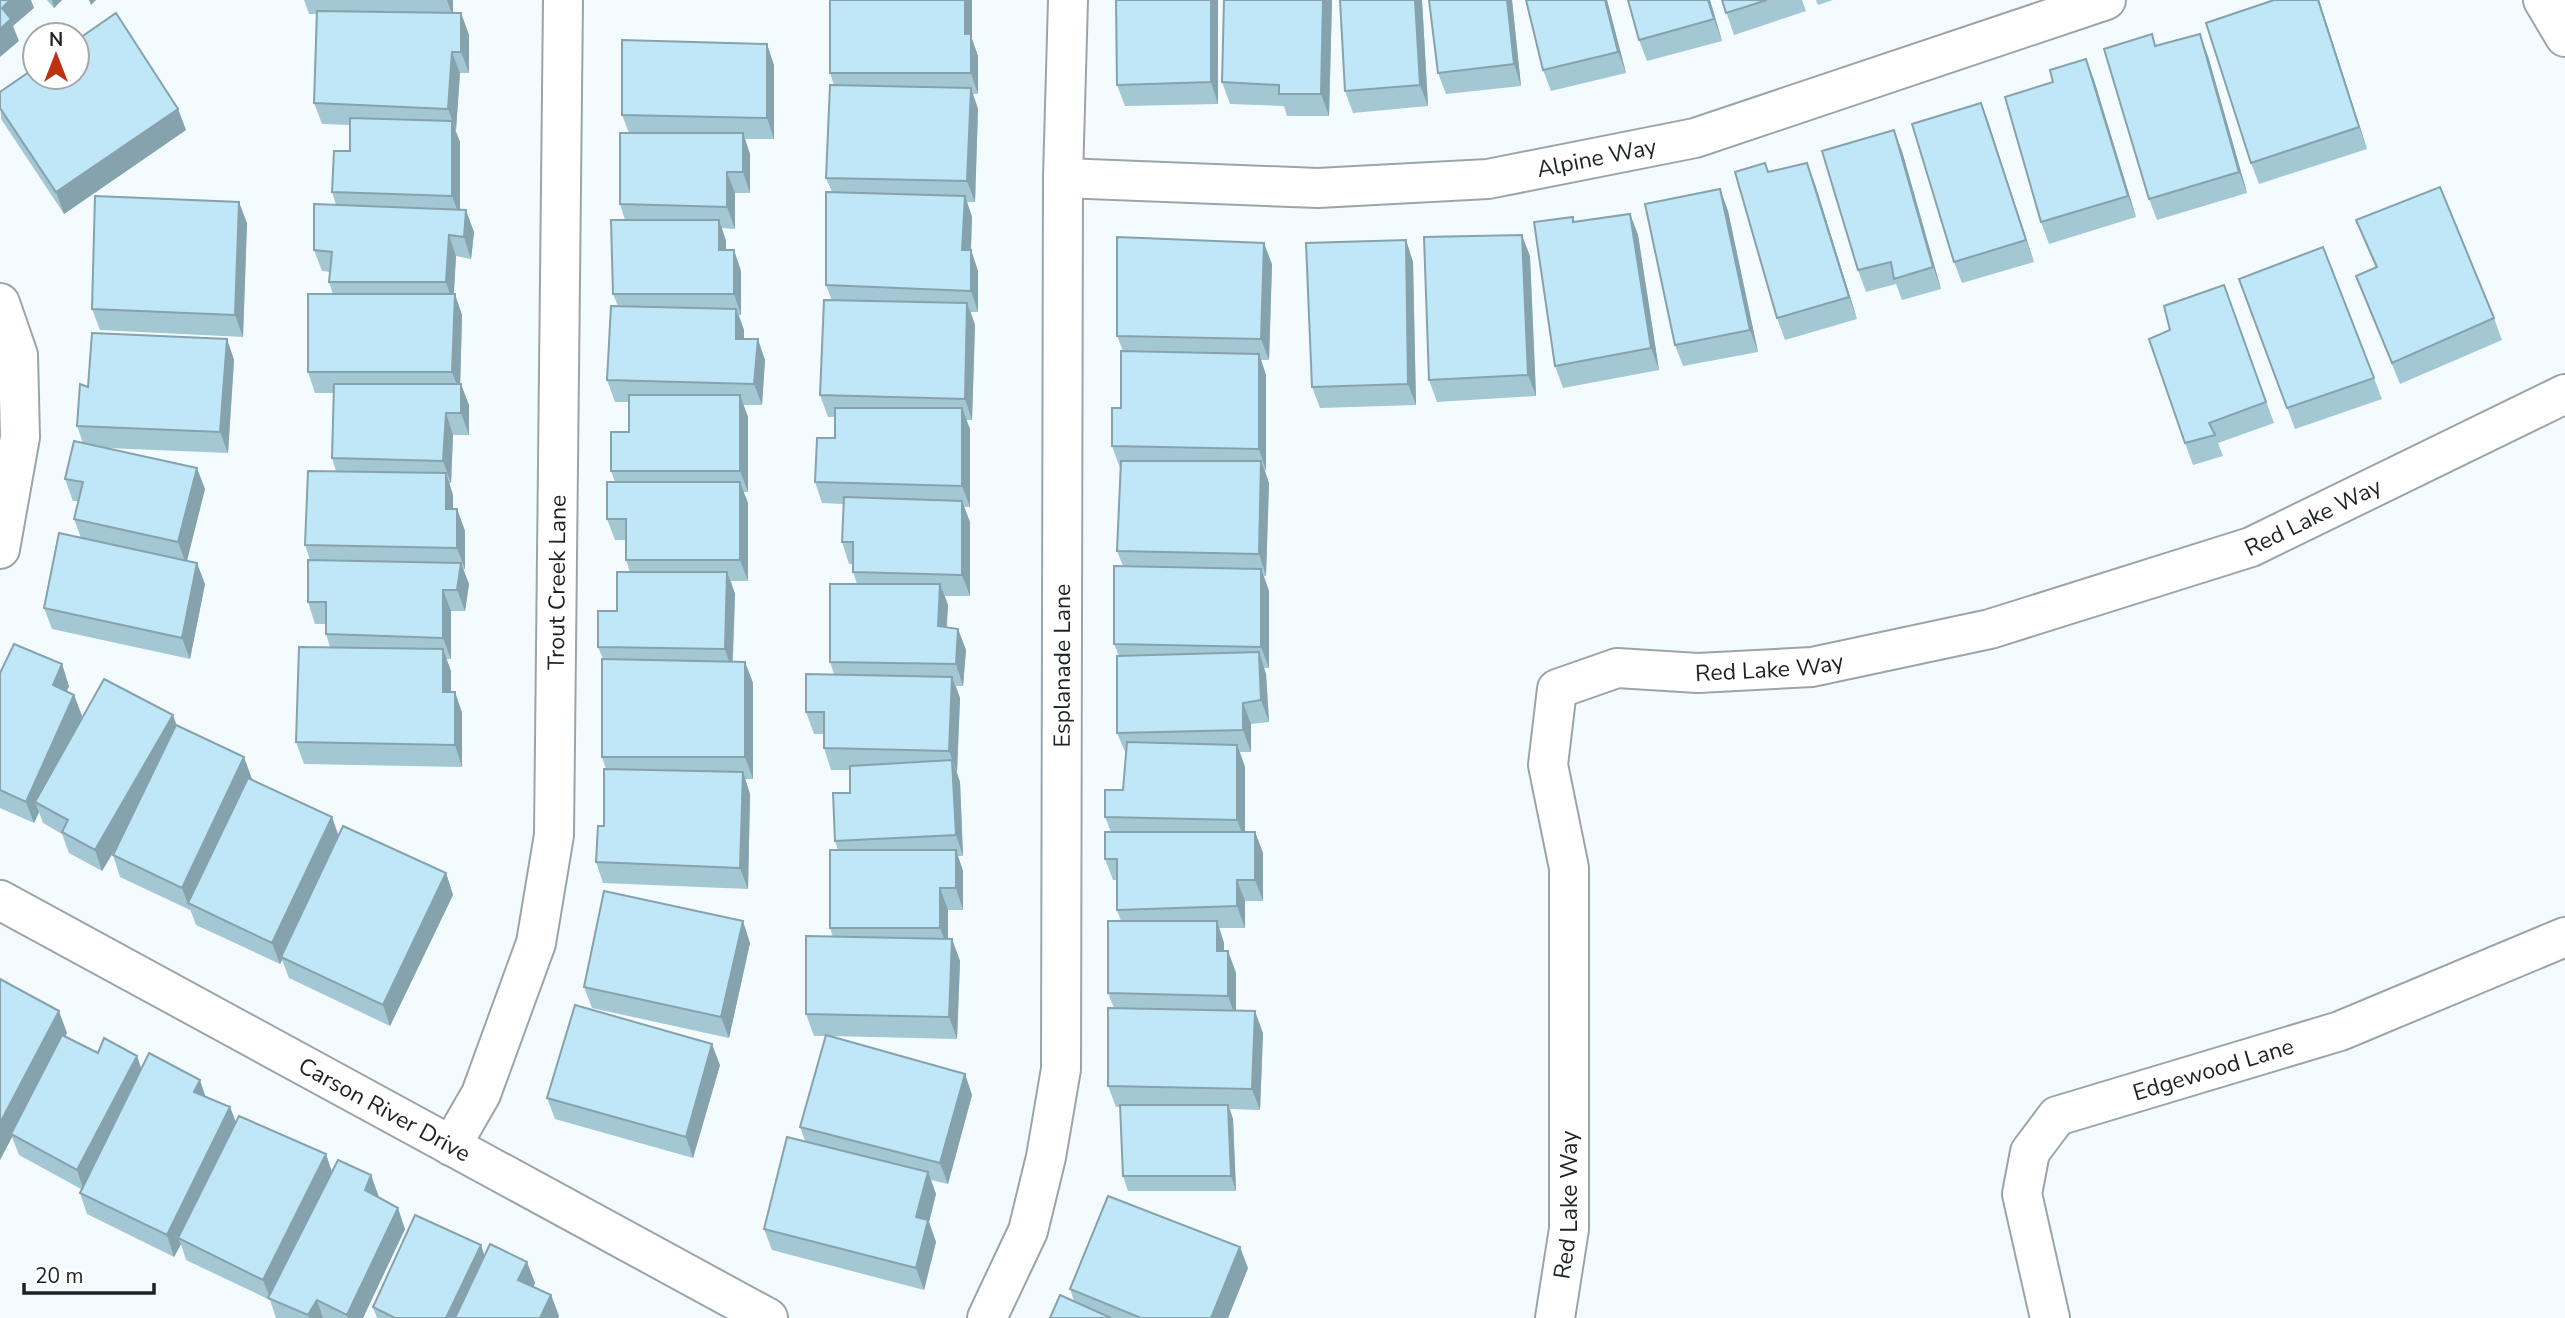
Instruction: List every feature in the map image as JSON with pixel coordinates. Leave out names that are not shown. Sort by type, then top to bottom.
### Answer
[{"type":"street","name":"Trout Creek Lane","points":[[451,1146],[481,1094],[536,943],[554,835],[563,0]]},
{"type":"street","name":"Esplanade Lane","points":[[987,1318],[1028,1231],[1061,1069],[1063,178],[1068,0]]},
{"type":"street","name":"Alpine Way","points":[[1063,178],[1318,188],[1488,179],[1695,138],[2106,0]]},
{"type":"street","points":[[2543,0],[2565,37]]},
{"type":"street","points":[[0,303],[18,355],[20,437],[0,549]]},
{"type":"street","name":"Red Lake Way","points":[[1555,1318],[1569,1229],[1569,868],[1548,765],[1557,689],[1618,668],[1698,673],[1812,667],[1990,629],[2251,547],[2565,394]]},
{"type":"street","name":"Carson River Drive","points":[[0,900],[768,1318]]},
{"type":"street","name":"Edgewood Lane","points":[[2050,1318],[2022,1194],[2029,1152],[2057,1116],[2340,1031],[2563,947]]},
{"type":"building","points":[[0,0],[10,0],[2,8],[11,19],[0,29]]},
{"type":"building","points":[[830,0],[965,0],[965,34],[971,34],[971,73],[830,73]]},
{"type":"building","points":[[1116,0],[1211,0],[1211,82],[1117,85]]},
{"type":"building","points":[[1224,0],[1323,0],[1321,94],[1279,94],[1279,85],[1222,82]]},
{"type":"building","points":[[1340,0],[1415,0],[1420,85],[1345,91]]},
{"type":"building","points":[[1429,0],[1507,0],[1514,64],[1438,73]]},
{"type":"building","points":[[1526,0],[1605,0],[1618,52],[1543,70]]},
{"type":"building","points":[[1628,0],[1708,0],[1714,19],[1639,40]]},
{"type":"building","points":[[1722,0],[1767,0],[1726,13]]},
{"type":"building","points":[[2274,0],[2318,0],[2359,127],[2251,163],[2206,23]]},
{"type":"building","points":[[317,11],[461,13],[461,52],[452,52],[448,109],[314,103]]},
{"type":"building","points":[[116,13],[178,109],[56,192],[0,108],[0,92],[21,78],[21,91],[91,91],[91,30]]},
{"type":"building","points":[[2152,34],[2155,46],[2200,34],[2239,172],[2149,199],[2104,49]]},
{"type":"building","points":[[622,40],[767,44],[767,118],[622,115]]},
{"type":"building","points":[[2086,59],[2128,196],[2041,222],[2005,97],[2053,82],[2050,70]]},
{"type":"building","points":[[830,85],[971,88],[967,181],[826,178]]},
{"type":"building","points":[[1981,103],[2026,240],[1954,262],[1912,124]]},
{"type":"building","points":[[350,118],[452,121],[452,196],[332,192],[334,151],[350,151]]},
{"type":"building","points":[[1894,130],[1933,267],[1894,279],[1891,262],[1858,270],[1822,151]]},
{"type":"building","points":[[620,133],[743,133],[743,172],[727,172],[727,207],[620,204]]},
{"type":"building","points":[[1765,163],[1768,172],[1807,163],[1849,297],[1777,318],[1735,172]]},
{"type":"building","points":[[2440,187],[2494,318],[2392,363],[2356,276],[2377,267],[2356,220]]},
{"type":"building","points":[[1720,189],[1750,330],[1675,345],[1645,204]]},
{"type":"building","points":[[826,192],[965,196],[962,250],[971,250],[971,291],[826,285]]},
{"type":"building","points":[[95,196],[239,202],[235,315],[92,309]]},
{"type":"building","points":[[314,204],[466,210],[464,237],[449,235],[446,282],[329,282],[332,252],[314,250]]},
{"type":"building","points":[[1630,214],[1651,348],[1555,366],[1534,222],[1573,217],[1573,222]]},
{"type":"building","points":[[611,220],[719,220],[719,250],[734,250],[734,294],[613,294]]},
{"type":"building","points":[[1522,235],[1528,375],[1429,380],[1424,237]]},
{"type":"building","points":[[1117,237],[1264,243],[1261,339],[1117,336]]},
{"type":"building","points":[[1406,240],[1408,384],[1312,387],[1306,243]]},
{"type":"building","points":[[2323,247],[2374,378],[2287,408],[2239,279]]},
{"type":"building","points":[[2224,285],[2266,402],[2209,423],[2215,435],[2185,443],[2149,339],[2170,330],[2164,306]]},
{"type":"building","points":[[308,294],[455,294],[452,372],[308,372]]},
{"type":"building","points":[[824,300],[967,303],[965,399],[820,395]]},
{"type":"building","points":[[611,306],[736,309],[736,339],[758,339],[754,384],[607,380]]},
{"type":"building","points":[[92,333],[227,339],[220,432],[77,426],[80,384],[88,387]]},
{"type":"building","points":[[1121,351],[1259,354],[1259,449],[1112,446],[1112,408],[1121,408]]},
{"type":"building","points":[[334,384],[461,384],[461,413],[446,413],[443,461],[332,458]]},
{"type":"building","points":[[629,395],[740,395],[740,471],[611,471],[611,432],[629,432]]},
{"type":"building","points":[[835,408],[962,408],[962,486],[815,482],[817,438],[835,438]]},
{"type":"building","points":[[74,441],[197,468],[178,542],[74,519],[83,482],[65,479]]},
{"type":"building","points":[[1121,461],[1261,461],[1259,554],[1117,551]]},
{"type":"building","points":[[308,471],[446,473],[446,509],[457,509],[457,548],[305,545]]},
{"type":"building","points":[[607,482],[740,482],[740,560],[626,560],[626,519],[607,519]]},
{"type":"building","points":[[844,497],[962,501],[962,575],[853,572],[853,542],[842,542]]},
{"type":"building","points":[[59,533],[197,563],[182,638],[44,608]]},
{"type":"building","points":[[308,560],[461,563],[457,590],[443,590],[443,638],[326,634],[326,602],[308,602]]},
{"type":"building","points":[[1114,566],[1261,569],[1261,647],[1114,644]]},
{"type":"building","points":[[617,572],[727,572],[725,649],[598,647],[598,611],[617,611]]},
{"type":"building","points":[[830,584],[940,584],[938,626],[958,629],[956,664],[830,662]]},
{"type":"building","points":[[14,644],[62,664],[53,685],[74,695],[26,802],[0,790],[0,673]]},
{"type":"building","points":[[299,647],[443,649],[443,692],[455,692],[455,745],[296,742]]},
{"type":"building","points":[[1259,652],[1261,700],[1243,703],[1243,730],[1117,733],[1117,656]]},
{"type":"building","points":[[602,659],[745,662],[745,757],[602,757]]},
{"type":"building","points":[[806,674],[952,677],[949,751],[824,748],[824,712],[806,712]]},
{"type":"building","points":[[104,679],[173,715],[95,850],[62,832],[68,820],[35,802]]},
{"type":"building","points":[[176,725],[244,757],[182,888],[113,855]]},
{"type":"building","points":[[1127,742],[1237,745],[1237,820],[1105,817],[1105,790],[1123,790]]},
{"type":"building","points":[[952,760],[956,835],[835,841],[833,793],[850,793],[850,766]]},
{"type":"building","points":[[604,769],[743,772],[740,868],[596,862],[598,826],[604,826]]},
{"type":"building","points":[[248,778],[332,817],[272,943],[188,903]]},
{"type":"building","points":[[343,826],[446,873],[383,1005],[281,957]]},
{"type":"building","points":[[1105,832],[1255,832],[1255,880],[1237,880],[1237,906],[1117,910],[1117,859],[1105,859]]},
{"type":"building","points":[[830,850],[956,850],[956,888],[940,888],[940,928],[830,928]]},
{"type":"building","points":[[604,891],[743,921],[721,1017],[584,987]]},
{"type":"building","points":[[1108,921],[1217,921],[1217,951],[1228,951],[1228,996],[1108,993]]},
{"type":"building","points":[[806,936],[952,939],[949,1017],[806,1014]]},
{"type":"building","points":[[0,979],[59,1011],[0,1123]]},
{"type":"building","points":[[575,1005],[712,1044],[686,1137],[547,1098]]},
{"type":"building","points":[[1108,1008],[1255,1011],[1252,1089],[1108,1086]]},
{"type":"building","points":[[62,1035],[98,1053],[104,1038],[137,1056],[77,1170],[11,1134]]},
{"type":"building","points":[[826,1035],[965,1074],[940,1163],[800,1127]]},
{"type":"building","points":[[149,1053],[200,1080],[194,1092],[230,1107],[167,1235],[80,1193]]},
{"type":"building","points":[[1120,1105],[1228,1105],[1231,1176],[1123,1176]]},
{"type":"building","points":[[239,1116],[326,1154],[263,1280],[178,1238]]},
{"type":"building","points":[[787,1137],[928,1172],[916,1217],[928,1220],[916,1268],[764,1229]]},
{"type":"building","points":[[338,1160],[371,1175],[365,1190],[398,1208],[347,1315],[317,1300],[308,1315],[268,1298]]},
{"type":"building","points":[[1108,1196],[1240,1247],[1211,1318],[1141,1318],[1070,1289]]},
{"type":"building","points":[[415,1215],[481,1245],[446,1318],[395,1318],[373,1307]]},
{"type":"building","points":[[490,1244],[527,1262],[518,1280],[551,1295],[540,1318],[455,1318]]},
{"type":"building","points":[[1060,1295],[1111,1318],[1050,1318]]}]
